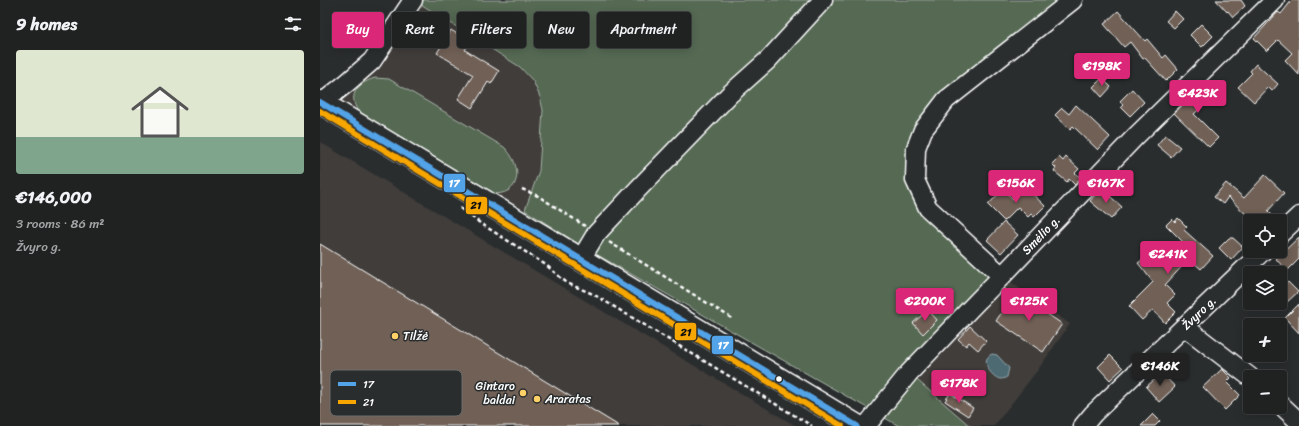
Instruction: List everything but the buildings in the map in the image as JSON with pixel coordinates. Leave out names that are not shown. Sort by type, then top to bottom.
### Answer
[{"type":"highway","points":[[321,102],[857,426]]},
{"type":"street","points":[[321,102],[348,82],[372,61],[413,0]]},
{"type":"street","points":[[581,259],[596,234],[638,189],[730,94],[768,60],[823,0]]},
{"type":"street","points":[[1002,276],[928,208],[915,180],[916,148],[923,130],[946,100],[1073,0]]},
{"type":"street","name":"Smėlio g.","points":[[866,426],[909,373],[1136,136],[1275,0]]},
{"type":"street","points":[[1287,227],[1299,216]]},
{"type":"street","name":"Žvyro g.","points":[[1083,426],[1093,414],[1256,258]]},
{"type":"street","points":[[1185,327],[1243,372]]},
{"type":"street","points":[[1287,411],[1299,422]]},
{"type":"path","points":[[522,189],[538,196],[733,319]]},
{"type":"path","points":[[454,204],[480,223],[546,265],[567,283],[593,294],[812,426]]},
{"type":"shaded area","points":[[419,3],[433,12],[413,12]]},
{"type":"shaded area","points":[[449,22],[457,27],[457,48],[490,48],[520,67],[533,81],[540,97],[543,110],[539,171],[525,210],[340,103],[383,56],[392,43],[392,48],[449,48]]},
{"type":"shaded area","points":[[320,142],[796,426],[320,426]]},
{"type":"shaded area","points":[[1002,276],[1070,324],[1037,371],[994,426],[970,426],[909,373]]},
{"type":"green space","points":[[421,0],[1073,0],[923,130],[915,180],[1002,276],[909,373],[970,426],[899,426],[580,245],[525,210],[539,171],[543,110],[540,97],[533,81],[520,67],[490,48],[526,48],[526,12],[457,12],[457,27],[449,22],[449,12],[433,12],[419,3]]},
{"type":"green space","points":[[375,78],[389,79],[504,147],[514,161],[517,176],[515,183],[511,188],[504,192],[495,194],[360,114],[354,102],[355,92],[362,84]]},
{"type":"water","points":[[992,354],[997,355],[1009,368],[1007,377],[1002,379],[998,378],[989,370],[986,361]]},
{"type":"transit line","name":"17","points":[[320,102],[857,426]]},
{"type":"transit line","name":"21","points":[[320,111],[842,426]]},
{"type":"place","name":"Tilžė","points":[[395,336]]},
{"type":"place","name":"Gintaro baldai","points":[[523,393]]},
{"type":"place","name":"Araratas","points":[[537,399]]}]
